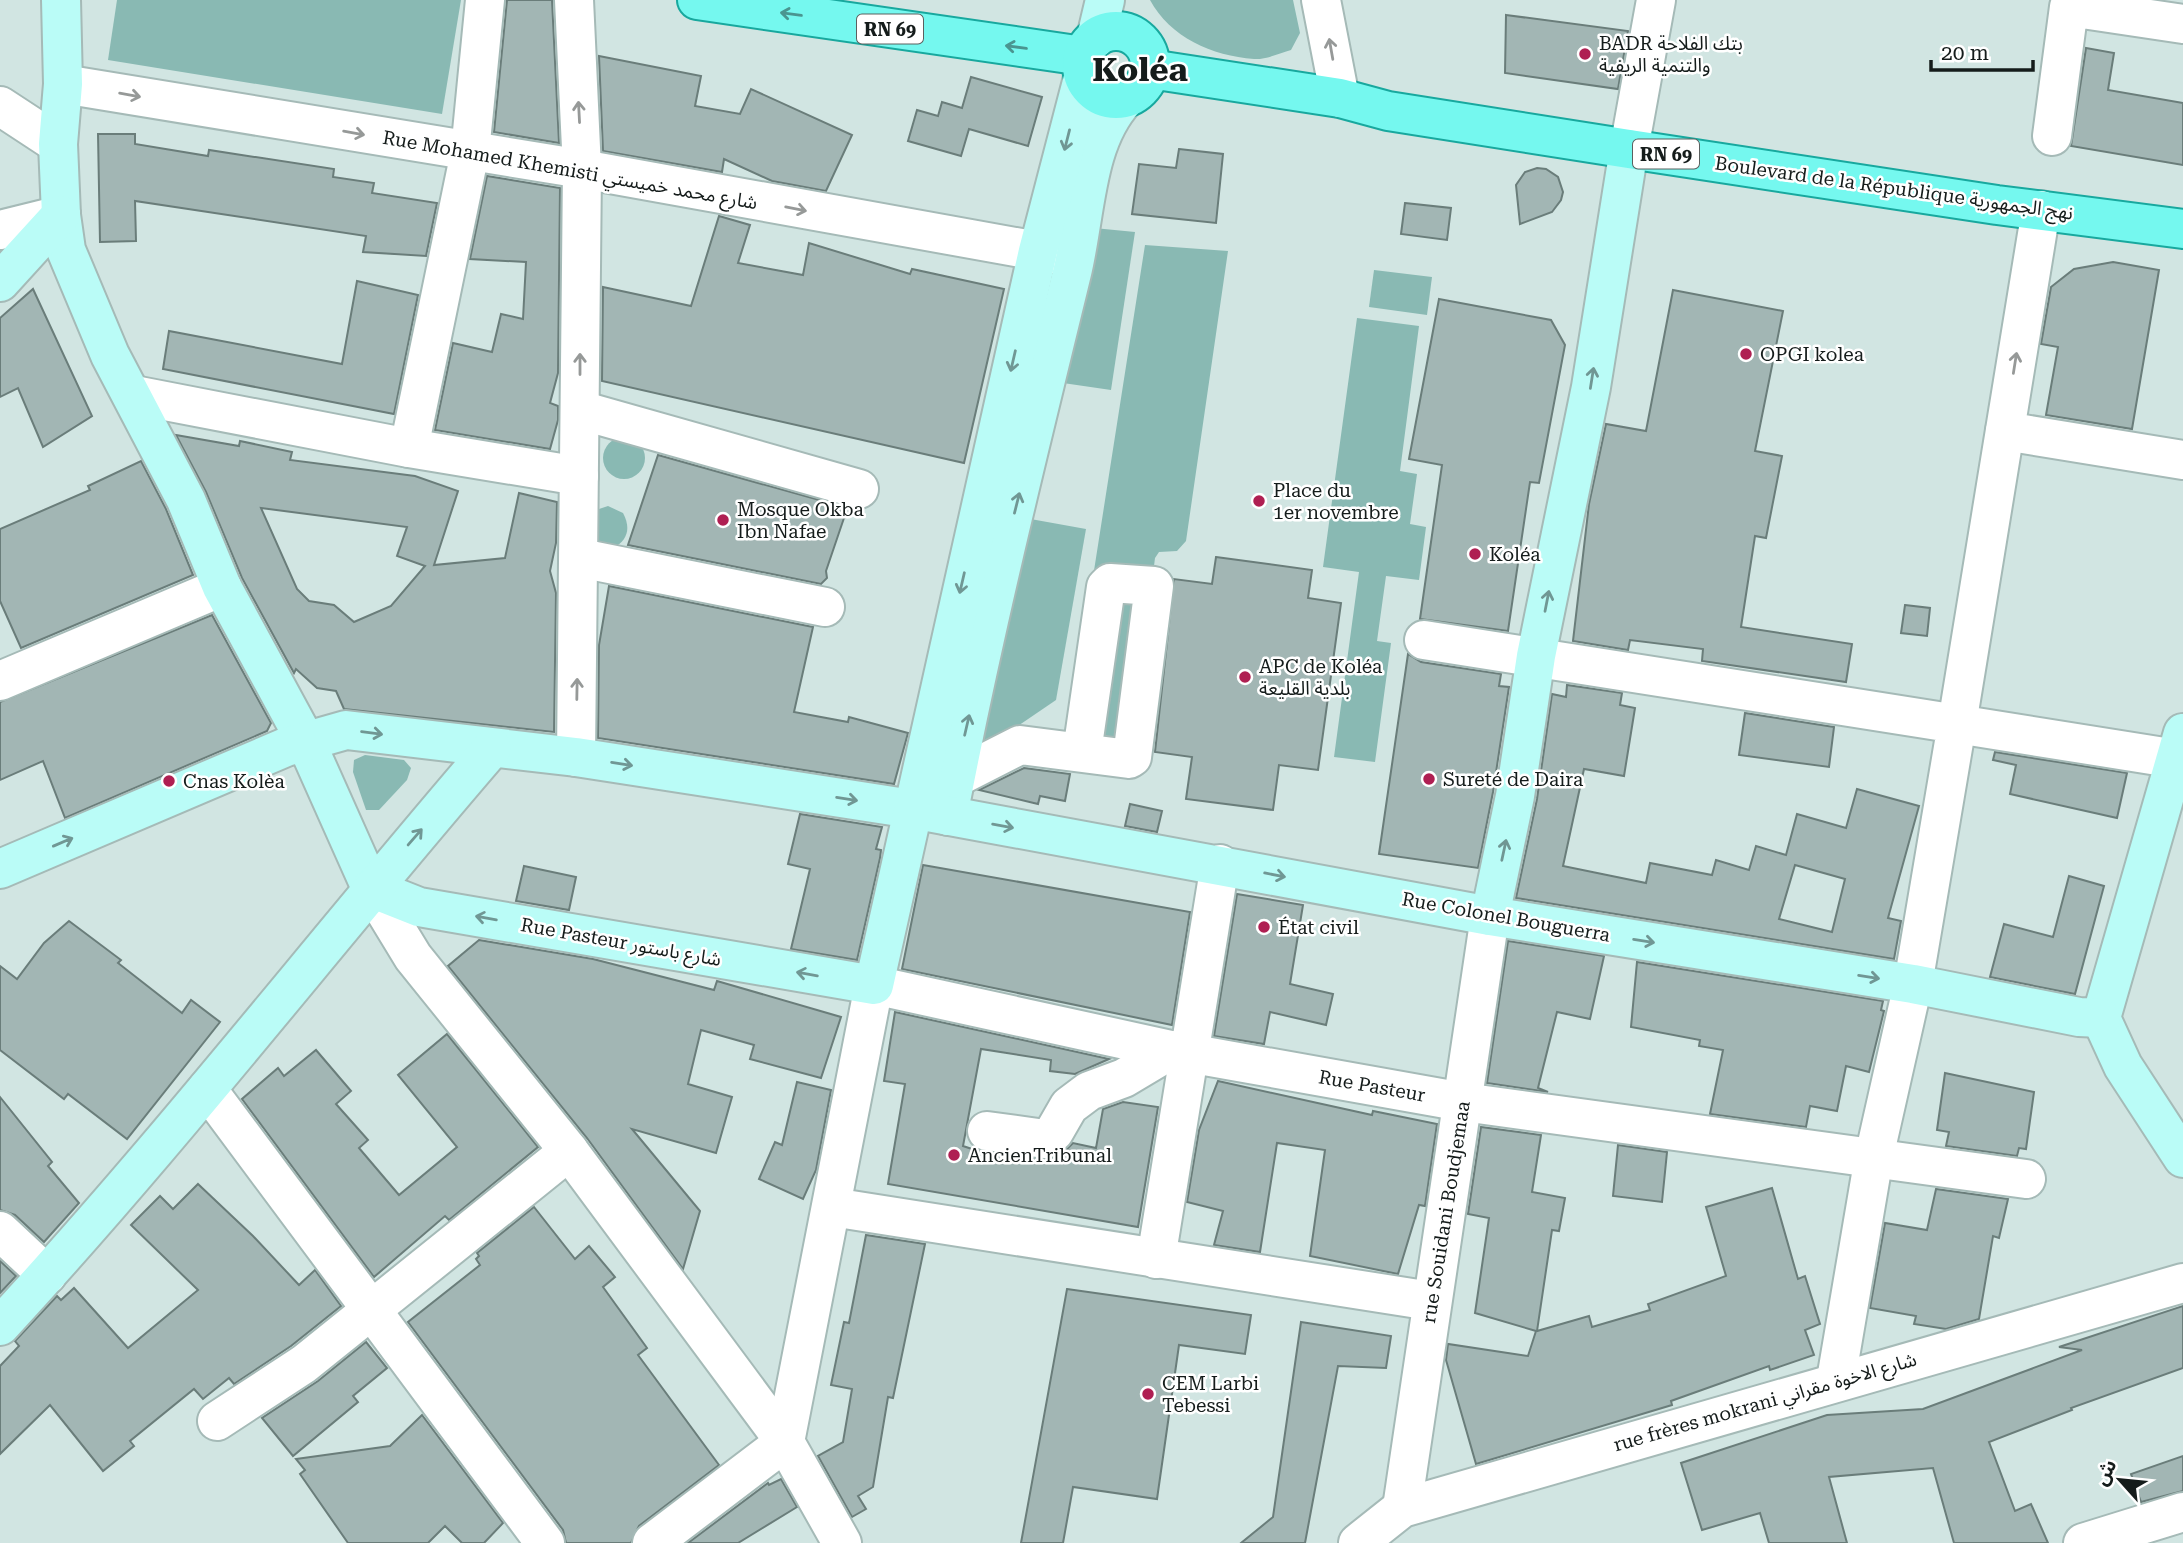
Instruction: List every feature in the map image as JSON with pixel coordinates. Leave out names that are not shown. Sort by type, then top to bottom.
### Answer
[{"type":"main road","points":[[61,0],[63,84],[58,144],[61,215],[66,250],[110,355],[134,396],[186,500],[222,587],[305,740],[371,888]]},
{"type":"main road","name":"RN 69","points":[[697,0],[1088,56]]},
{"type":"main road","points":[[874,985],[930,812],[1038,251],[1105,0]]},
{"type":"main road","points":[[930,812],[955,778],[1076,258],[1101,134],[1105,122],[1125,99],[1139,91],[1150,69],[1145,46],[1133,36],[1110,32],[1088,56]]},
{"type":"main road","points":[[1088,56],[1096,93],[1110,99],[1125,99]]},
{"type":"main road","name":"Boulevard de la République نهج الجمهورية","points":[[1150,69],[1340,98],[1388,111],[1629,149],[2183,229]]},
{"type":"main road","points":[[1490,916],[1515,796],[1536,656],[1591,387],[1629,149]]},
{"type":"main road","points":[[0,282],[61,215]]},
{"type":"main road","name":"Rue Colonel Bouguerra","points":[[0,869],[305,740],[346,730],[576,757],[930,812],[1490,916],[1913,984],[2079,1017],[2101,1018]]},
{"type":"main road","points":[[0,1326],[131,1181],[371,888],[492,748]]},
{"type":"main road","points":[[2180,750],[2101,1018],[2123,1066],[2183,1158]]},
{"type":"main road","name":"Rue Pasteur شارع باستور","points":[[371,888],[419,907],[874,985]]},
{"type":"street","points":[[409,448],[470,152],[485,0]]},
{"type":"street","points":[[574,0],[582,169],[576,757]]},
{"type":"street","points":[[1321,0],[1340,98]]},
{"type":"street","points":[[1629,149],[1656,0]]},
{"type":"street","points":[[2052,136],[2069,8],[2183,24]]},
{"type":"street","name":"Rue Mohamed Khemisti شارع محمد خميستي","points":[[63,84],[582,169],[1076,258]]},
{"type":"street","points":[[0,106],[58,144]]},
{"type":"street","points":[[1836,1380],[1874,1157],[1913,984],[2040,210]]},
{"type":"street","points":[[0,230],[61,215]]},
{"type":"street","points":[[134,396],[409,448],[579,476]]},
{"type":"street","points":[[580,410],[859,489]]},
{"type":"street","points":[[2004,431],[2183,460]]},
{"type":"street","points":[[580,558],[825,607]]},
{"type":"street","points":[[0,681],[222,587]]},
{"type":"street","points":[[1424,640],[1956,724],[2180,750]]},
{"type":"street","points":[[955,778],[1020,745],[1082,752]]},
{"type":"street","points":[[1156,1259],[1180,1051],[1220,864]]},
{"type":"street","points":[[371,888],[413,957],[569,1151],[785,1442],[842,1543]]},
{"type":"street","name":"rue Souidani Boudjemaa","points":[[1402,1507],[1490,916]]},
{"type":"street","points":[[652,1543],[785,1442],[874,985]]},
{"type":"street","name":"Rue Pasteur","points":[[874,985],[1180,1051],[1463,1102],[2026,1179]]},
{"type":"street","points":[[987,1130],[1045,1139],[1054,1132],[1069,1106],[1089,1091],[1125,1078],[1180,1051]]},
{"type":"street","points":[[206,1089],[545,1543]]},
{"type":"street","points":[[217,1421],[304,1364],[569,1151]]},
{"type":"street","points":[[832,1207],[1431,1301]]},
{"type":"street","points":[[0,1231],[47,1275]]},
{"type":"street","name":"rue frères mokrani شارع الاخوة مقراني","points":[[1358,1543],[1402,1507],[1836,1380],[2183,1283]]},
{"type":"street","points":[[2083,1543],[2183,1512]]},
{"type":"shaded area","points":[[117,0],[461,0],[442,114],[108,60]]},
{"type":"shaded area","points":[[1150,0],[1293,0],[1300,33],[1291,50],[1263,58],[1223,54],[1181,34],[1158,13]]},
{"type":"shaded area","points":[[1094,228],[1135,232],[1111,390],[1063,383]]},
{"type":"shaded area","points":[[1145,245],[1228,251],[1186,541],[1177,551],[1159,552],[1155,558],[1132,741],[1067,743]]},
{"type":"shaded area","points":[[1374,270],[1432,277],[1427,315],[1369,307]]},
{"type":"shaded area","points":[[1357,318],[1419,326],[1400,471],[1417,474],[1410,524],[1426,527],[1419,580],[1386,576],[1377,641],[1391,643],[1375,762],[1334,757],[1359,572],[1323,567]]},
{"type":"shaded area","points":[[624,437],[639,443],[645,458],[639,473],[624,479],[609,473],[603,458],[609,443]]},
{"type":"shaded area","points":[[608,506],[623,513],[627,533],[613,548],[597,547],[593,511]]},
{"type":"shaded area","points":[[1025,518],[1086,529],[1056,700],[977,754]]},
{"type":"shaded area","points":[[365,755],[404,760],[411,768],[407,780],[379,810],[366,810],[353,772],[354,760]]},
{"type":"building","points":[[507,0],[552,0],[559,143],[494,132]]},
{"type":"building","points":[[1506,15],[1628,31],[1618,89],[1505,73]]},
{"type":"building","points":[[2086,48],[2114,53],[2108,90],[2183,103],[2183,165],[2071,146]]},
{"type":"building","points":[[599,56],[701,76],[695,106],[740,114],[751,89],[852,135],[826,191],[772,181],[724,159],[722,172],[603,151]]},
{"type":"building","points":[[971,77],[1042,97],[1028,146],[969,129],[961,156],[908,141],[917,110],[938,116],[942,102],[962,108]]},
{"type":"building","points":[[98,134],[135,134],[135,144],[208,156],[209,150],[334,169],[333,177],[374,183],[372,193],[437,203],[426,256],[363,252],[366,236],[135,201],[136,241],[100,242]]},
{"type":"building","points":[[1179,149],[1223,154],[1216,223],[1132,214],[1139,164],[1176,168]]},
{"type":"building","points":[[1537,168],[1546,169],[1558,177],[1563,192],[1561,200],[1552,212],[1520,224],[1516,185],[1525,172]]},
{"type":"building","points":[[487,176],[560,188],[558,373],[550,403],[558,406],[558,420],[550,449],[435,430],[453,343],[492,352],[501,314],[523,319],[526,262],[470,259]]},
{"type":"building","points":[[1405,203],[1451,208],[1447,240],[1401,234]]},
{"type":"building","points":[[719,216],[750,225],[738,263],[803,275],[809,243],[910,274],[912,269],[1004,289],[964,463],[602,381],[603,287],[691,306]]},
{"type":"building","points":[[2113,262],[2159,270],[2132,429],[2046,415],[2058,347],[2041,344],[2051,287],[2074,269]]},
{"type":"building","points":[[357,281],[418,295],[394,414],[163,369],[169,331],[342,364]]},
{"type":"building","points":[[33,289],[92,416],[43,447],[18,388],[0,397],[0,318]]},
{"type":"building","points":[[1673,290],[1783,311],[1755,451],[1782,456],[1766,538],[1755,536],[1741,627],[1852,644],[1846,682],[1702,661],[1703,649],[1630,640],[1628,650],[1573,641],[1589,504],[1606,424],[1646,431]]},
{"type":"building","points":[[1439,299],[1551,320],[1565,345],[1539,483],[1530,482],[1508,631],[1420,619],[1442,465],[1409,459]]},
{"type":"building","points":[[176,435],[239,446],[240,441],[292,452],[290,460],[415,476],[458,491],[434,565],[505,558],[519,493],[557,502],[556,543],[550,571],[556,593],[554,732],[344,709],[336,691],[317,688],[296,669],[294,673],[242,578],[206,492]],"holes":[[[261,508],[407,527],[397,556],[425,566],[391,606],[354,622],[334,605],[309,601],[297,589]]]},
{"type":"building","points":[[658,455],[855,510],[844,518],[826,571],[827,578],[821,584],[628,545]]},
{"type":"building","points":[[141,461],[166,509],[193,575],[21,648],[0,601],[0,529],[90,490],[88,486]]},
{"type":"building","name":"APC de Koléa بلدية القليعة","points":[[1216,557],[1312,570],[1308,598],[1341,603],[1318,770],[1279,765],[1273,810],[1186,799],[1192,757],[1155,752],[1174,579],[1212,584]]},
{"type":"building","points":[[609,586],[813,627],[794,712],[848,722],[849,717],[908,733],[894,784],[598,738],[599,645]]},
{"type":"building","points":[[1905,605],[1930,608],[1927,636],[1901,633]]},
{"type":"building","points":[[212,615],[271,723],[267,731],[65,818],[43,761],[0,780],[0,702]]},
{"type":"building","points":[[1408,654],[1421,662],[1501,674],[1499,686],[1509,687],[1478,868],[1379,854]]},
{"type":"building","points":[[1567,685],[1622,693],[1620,705],[1635,708],[1624,776],[1584,769],[1563,866],[1646,883],[1650,863],[1712,875],[1716,860],[1749,870],[1756,846],[1786,855],[1797,814],[1846,828],[1857,789],[1919,806],[1888,918],[1901,921],[1894,959],[1516,898],[1537,799],[1552,694],[1566,697]],"holes":[[[1795,865],[1845,879],[1832,932],[1779,919]]]},
{"type":"building","points":[[1745,713],[1834,727],[1829,767],[1739,755]]},
{"type":"building","points":[[1995,752],[2127,773],[2117,818],[2010,794],[2016,765],[1993,760]]},
{"type":"building","points":[[1024,768],[1070,774],[1065,801],[1040,796],[1038,804],[979,790]]},
{"type":"building","points":[[1130,804],[1162,811],[1157,832],[1125,826]]},
{"type":"building","points":[[800,814],[882,827],[876,849],[881,850],[880,858],[857,960],[791,949],[810,869],[788,864]]},
{"type":"building","points":[[923,865],[1190,912],[1172,1025],[902,969]]},
{"type":"building","points":[[524,866],[576,877],[569,910],[516,901]]},
{"type":"building","points":[[2069,876],[2104,886],[2075,994],[1990,977],[2004,924],[2053,937]]},
{"type":"building","points":[[1237,894],[1303,905],[1290,984],[1333,994],[1326,1025],[1270,1012],[1264,1044],[1214,1036]]},
{"type":"building","points":[[69,921],[121,960],[118,963],[182,1013],[191,1000],[220,1022],[127,1139],[68,1094],[64,1099],[0,1050],[0,966],[17,979],[44,943]]},
{"type":"building","points":[[479,940],[593,959],[714,990],[717,981],[841,1017],[821,1078],[750,1059],[754,1045],[701,1030],[688,1084],[732,1097],[716,1153],[632,1129],[700,1211],[683,1269],[587,1138],[448,966]]},
{"type":"building","points":[[1508,941],[1604,956],[1590,1019],[1557,1012],[1538,1088],[1548,1092],[1487,1083]]},
{"type":"building","points":[[1637,962],[1883,1001],[1881,1010],[1884,1011],[1869,1072],[1846,1066],[1837,1111],[1810,1106],[1806,1127],[1710,1114],[1723,1050],[1699,1046],[1700,1040],[1631,1027]]},
{"type":"building","name":"AncienTribunal","points":[[895,1012],[1109,1059],[1075,1074],[1050,1071],[1051,1060],[981,1049],[963,1146],[984,1153],[1063,1163],[1065,1151],[1073,1143],[1096,1148],[1103,1109],[1123,1102],[1158,1107],[1138,1227],[888,1184],[905,1084],[884,1081]]},
{"type":"building","points":[[447,1034],[538,1147],[449,1220],[445,1216],[374,1277],[242,1099],[278,1068],[284,1076],[316,1050],[351,1091],[336,1104],[368,1140],[359,1148],[399,1195],[457,1147],[398,1075]]},
{"type":"building","points":[[1945,1073],[2034,1092],[2026,1149],[2019,1148],[2017,1156],[1946,1146],[1949,1132],[1937,1130]]},
{"type":"building","points":[[1218,1081],[1372,1115],[1373,1111],[1437,1124],[1425,1206],[1419,1205],[1398,1274],[1310,1256],[1325,1150],[1277,1143],[1260,1252],[1214,1245],[1223,1211],[1187,1202],[1199,1130]]},
{"type":"building","points":[[797,1082],[831,1090],[816,1170],[803,1199],[759,1179],[775,1142],[782,1145]]},
{"type":"building","points":[[0,1097],[52,1162],[48,1166],[79,1203],[44,1242],[15,1215],[0,1210]]},
{"type":"building","points":[[1481,1127],[1541,1135],[1532,1192],[1565,1198],[1559,1231],[1552,1230],[1537,1331],[1589,1316],[1592,1327],[1650,1310],[1648,1304],[1726,1276],[1706,1207],[1772,1188],[1798,1279],[1805,1276],[1820,1324],[1805,1330],[1814,1355],[1770,1370],[1769,1366],[1671,1401],[1672,1405],[1476,1464],[1446,1360],[1448,1344],[1528,1356],[1536,1331],[1475,1313],[1489,1218],[1468,1214]]},
{"type":"building","points":[[1618,1145],[1667,1152],[1662,1202],[1613,1196]]},
{"type":"building","points":[[198,1184],[253,1236],[299,1285],[315,1270],[341,1306],[291,1346],[234,1384],[229,1378],[203,1399],[194,1389],[130,1441],[134,1446],[103,1471],[50,1405],[0,1454],[0,1366],[19,1346],[15,1341],[57,1296],[61,1300],[74,1288],[128,1348],[198,1290],[131,1225],[160,1196],[173,1209]]},
{"type":"building","points":[[1936,1189],[2008,1199],[1999,1238],[1993,1236],[1979,1319],[1946,1329],[1914,1324],[1916,1316],[1870,1308],[1885,1223],[1927,1230]]},
{"type":"building","points":[[534,1207],[575,1259],[589,1246],[615,1277],[603,1287],[647,1348],[638,1355],[719,1465],[639,1526],[631,1543],[566,1543],[563,1530],[408,1322],[480,1265],[476,1259],[479,1256],[477,1253]]},
{"type":"building","points":[[866,1235],[925,1244],[893,1398],[888,1397],[873,1487],[858,1496],[866,1509],[852,1517],[818,1456],[843,1442],[852,1389],[831,1385],[844,1322],[849,1323]]},
{"type":"building","points":[[0,1261],[16,1276],[0,1293]]},
{"type":"building","points":[[1067,1289],[1251,1315],[1245,1354],[1179,1345],[1157,1499],[1073,1487],[1063,1543],[1021,1543]]},
{"type":"building","points":[[2183,1306],[2183,1368],[2071,1408],[2072,1410],[1989,1442],[2015,1511],[2031,1504],[2048,1543],[1954,1543],[1933,1468],[1829,1477],[1847,1543],[1769,1543],[1760,1513],[1702,1530],[1681,1463],[1827,1415],[1923,1409],[2082,1350],[2059,1347]]},
{"type":"building","points":[[1301,1322],[1391,1336],[1386,1368],[1338,1366],[1305,1543],[1241,1543],[1273,1517]]},
{"type":"building","points":[[366,1342],[387,1368],[353,1396],[358,1402],[293,1456],[262,1418],[318,1381]]},
{"type":"building","points":[[422,1415],[503,1523],[484,1543],[462,1543],[445,1526],[428,1543],[348,1543],[300,1474],[305,1470],[296,1459],[390,1446]]},
{"type":"building","points":[[2183,1456],[2183,1491],[2141,1502],[2131,1474]]},
{"type":"building","points":[[781,1479],[797,1507],[738,1543],[688,1543],[768,1483],[769,1485]]},
{"type":"place","name":"BADR بتك الفلاحة والتنمية الريفية","points":[[1585,54]]},
{"type":"place","name":"OPGI kolea","points":[[1746,354]]},
{"type":"place","name":"Place du 1er novembre","points":[[1259,501]]},
{"type":"place","name":"Mosque Okba Ibn Nafae","points":[[723,520]]},
{"type":"place","name":"Koléa","points":[[1475,554]]},
{"type":"place","name":"APC de Koléa بلدية القليعة","points":[[1245,677]]},
{"type":"place","name":"Sureté de Daira","points":[[1429,779]]},
{"type":"place","name":"Cnas Kolèa","points":[[169,781]]},
{"type":"place","name":"État civil","points":[[1264,927]]},
{"type":"place","name":"AncienTribunal","points":[[954,1155]]},
{"type":"place","name":"CEM Larbi Tebessi","points":[[1148,1394]]},
{"type":"district","name":"Koléa","points":[[1140,69]]}]
